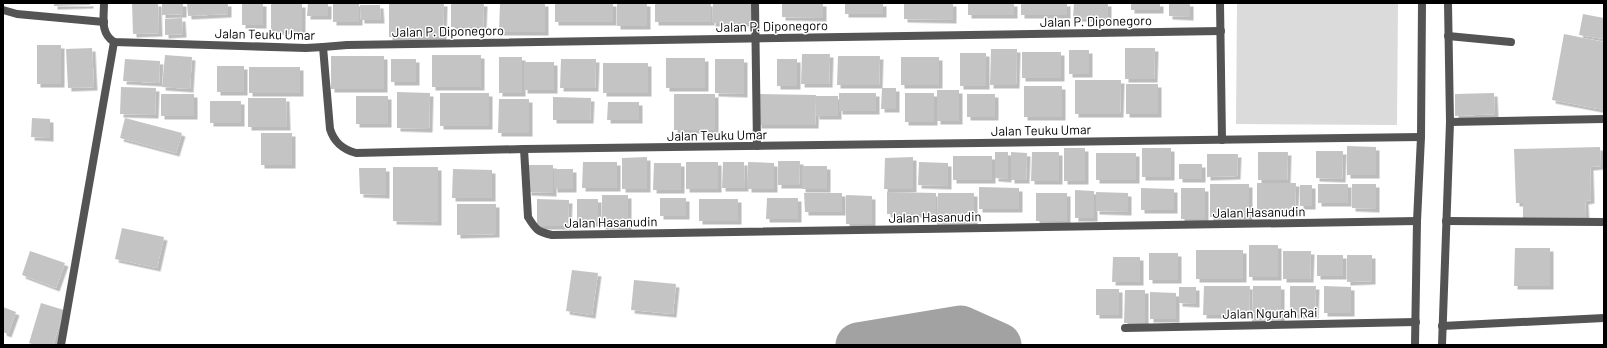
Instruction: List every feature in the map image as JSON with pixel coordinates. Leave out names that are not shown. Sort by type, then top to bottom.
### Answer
[{"type":"street","points":[[60,345],[114,42],[104,32],[104,3]]},
{"type":"street","points":[[755,3],[757,146]]},
{"type":"street","points":[[1220,3],[1222,140]]},
{"type":"street","points":[[1415,345],[1417,221],[1421,137],[1422,3]]},
{"type":"street","points":[[1442,345],[1450,122],[1448,3]]},
{"type":"street","points":[[3,10],[17,14],[104,22]]},
{"type":"street","name":"Jalan P. Diponegoro","points":[[323,47],[347,45],[1221,30]]},
{"type":"street","points":[[1448,36],[1511,42]]},
{"type":"street","name":"Jalan Teuku Umar","points":[[114,42],[306,48],[323,47],[330,129],[334,139],[345,150],[361,153],[524,149],[1421,137]]},
{"type":"street","points":[[1450,122],[1604,119]]},
{"type":"street","name":"Jalan Hasanudin","points":[[524,149],[528,217],[534,227],[540,232],[552,235],[1417,221]]},
{"type":"street","points":[[1446,221],[1604,222]]},
{"type":"street","points":[[1442,326],[1604,318]]},
{"type":"street","name":"Jalan Ngurah Rai","points":[[1125,328],[1416,322]]},
{"type":"shaded area","points":[[1237,3],[1398,3],[1397,125],[1236,124]]},
{"type":"building","points":[[54,3],[90,3],[90,5],[54,6]]},
{"type":"building","points":[[132,3],[158,3],[159,33],[133,34]]},
{"type":"building","points":[[162,3],[183,3],[183,14],[162,15]]},
{"type":"building","points":[[187,3],[228,3],[228,14],[188,16]]},
{"type":"building","points":[[242,3],[263,3],[263,25],[242,25]]},
{"type":"building","points":[[308,3],[328,3],[328,16],[307,16]]},
{"type":"building","points":[[333,3],[359,3],[359,22],[333,22]]},
{"type":"building","points":[[389,3],[444,3],[443,37],[389,37]]},
{"type":"building","points":[[451,3],[484,3],[483,27],[451,27]]},
{"type":"building","points":[[500,3],[545,3],[545,32],[499,32]]},
{"type":"building","points":[[555,3],[613,3],[613,22],[555,22]]},
{"type":"building","points":[[617,3],[647,3],[647,26],[617,26]]},
{"type":"building","points":[[655,3],[711,3],[711,22],[655,22]]},
{"type":"building","points":[[713,3],[755,3],[755,23],[712,23]]},
{"type":"building","points":[[782,3],[823,3],[823,18],[782,17]]},
{"type":"building","points":[[845,3],[883,3],[883,14],[845,14]]},
{"type":"building","points":[[904,3],[953,3],[953,20],[904,19]]},
{"type":"building","points":[[968,3],[1014,3],[1014,15],[968,15]]},
{"type":"building","points":[[1021,3],[1067,3],[1067,15],[1021,15]]},
{"type":"building","points":[[1074,3],[1108,3],[1108,19],[1073,18]]},
{"type":"building","points":[[1131,3],[1160,3],[1160,10],[1131,10]]},
{"type":"building","points":[[1169,3],[1190,3],[1190,17],[1169,16]]},
{"type":"building","points":[[271,4],[302,4],[302,31],[271,31]]},
{"type":"building","points":[[360,5],[380,5],[381,20],[361,20]]},
{"type":"building","points":[[1583,14],[1604,18],[1604,39],[1579,35]]},
{"type":"building","points":[[182,18],[183,34],[165,35],[165,19]]},
{"type":"building","points":[[1564,34],[1604,42],[1604,110],[1552,100]]},
{"type":"building","points":[[37,45],[61,45],[61,84],[37,84]]},
{"type":"building","points":[[92,48],[94,87],[68,88],[66,49]]},
{"type":"building","points":[[1125,48],[1155,48],[1154,79],[1125,79]]},
{"type":"building","points":[[991,49],[1017,49],[1016,85],[990,85]]},
{"type":"building","points":[[1069,50],[1089,50],[1089,74],[1069,74]]},
{"type":"building","points":[[1022,52],[1061,52],[1061,78],[1022,78]]},
{"type":"building","points":[[960,53],[986,53],[986,86],[960,86]]},
{"type":"building","points":[[802,54],[830,54],[829,84],[801,84]]},
{"type":"building","points":[[165,55],[192,57],[190,89],[162,87]]},
{"type":"building","points":[[432,55],[481,55],[481,87],[432,87]]},
{"type":"building","points":[[331,56],[384,56],[384,89],[331,89]]},
{"type":"building","points":[[838,56],[880,56],[879,85],[837,85]]},
{"type":"building","points":[[499,57],[522,57],[522,93],[499,93]]},
{"type":"building","points":[[901,57],[939,57],[939,85],[901,85]]},
{"type":"building","points":[[666,58],[705,58],[705,88],[666,88]]},
{"type":"building","points":[[125,59],[160,61],[159,83],[123,81]]},
{"type":"building","points":[[391,59],[416,59],[416,82],[391,82]]},
{"type":"building","points":[[561,59],[596,59],[595,88],[560,88]]},
{"type":"building","points":[[715,59],[744,59],[744,94],[715,93]]},
{"type":"building","points":[[777,59],[797,59],[797,86],[777,86]]},
{"type":"building","points":[[524,62],[554,62],[554,90],[524,90]]},
{"type":"building","points":[[603,63],[648,63],[648,93],[603,93]]},
{"type":"building","points":[[217,66],[244,66],[244,92],[217,92]]},
{"type":"building","points":[[249,67],[300,67],[300,93],[249,93]]},
{"type":"building","points":[[1075,80],[1121,80],[1120,114],[1075,114]]},
{"type":"building","points":[[1126,84],[1158,84],[1158,114],[1126,114]]},
{"type":"building","points":[[1024,86],[1062,86],[1062,117],[1024,117]]},
{"type":"building","points":[[121,87],[156,88],[155,115],[120,114]]},
{"type":"building","points":[[882,88],[896,88],[896,109],[881,109]]},
{"type":"building","points":[[937,90],[959,90],[959,121],[937,121]]},
{"type":"building","points":[[397,92],[430,93],[429,129],[397,128]]},
{"type":"building","points":[[440,93],[489,93],[489,126],[440,126]]},
{"type":"building","points":[[839,93],[876,93],[876,111],[839,111]]},
{"type":"building","points":[[905,93],[934,93],[934,122],[905,122]]},
{"type":"building","points":[[1494,93],[1495,114],[1455,116],[1455,94]]},
{"type":"building","points":[[161,94],[194,94],[194,116],[161,116]]},
{"type":"building","points":[[674,94],[715,94],[715,130],[674,130]]},
{"type":"building","points":[[758,94],[816,95],[815,125],[758,125]]},
{"type":"building","points":[[967,94],[995,94],[995,117],[967,117]]},
{"type":"building","points":[[356,96],[388,96],[388,124],[356,124]]},
{"type":"building","points":[[816,96],[838,96],[838,116],[816,116]]},
{"type":"building","points":[[553,97],[591,98],[590,120],[553,120]]},
{"type":"building","points":[[248,98],[286,98],[287,127],[248,127]]},
{"type":"building","points":[[499,99],[529,99],[529,133],[498,133]]},
{"type":"building","points":[[210,101],[241,101],[241,123],[210,123]]},
{"type":"building","points":[[608,102],[639,102],[639,120],[607,120]]},
{"type":"building","points":[[32,118],[50,119],[50,138],[31,137]]},
{"type":"building","points":[[125,118],[182,133],[176,153],[120,138]]},
{"type":"building","points":[[261,133],[292,133],[292,165],[261,165]]},
{"type":"building","points":[[1347,146],[1376,147],[1376,175],[1347,175]]},
{"type":"building","points":[[1600,147],[1601,166],[1590,167],[1591,200],[1585,201],[1586,218],[1523,220],[1523,203],[1516,203],[1514,149]]},
{"type":"building","points":[[1064,148],[1085,148],[1085,181],[1064,181]]},
{"type":"building","points":[[1142,148],[1171,148],[1171,177],[1142,177]]},
{"type":"building","points":[[1316,151],[1343,151],[1342,179],[1316,178]]},
{"type":"building","points":[[995,152],[1008,152],[1008,179],[995,178]]},
{"type":"building","points":[[1011,152],[1027,153],[1026,180],[1011,180]]},
{"type":"building","points":[[1032,152],[1059,152],[1059,181],[1031,181]]},
{"type":"building","points":[[1258,152],[1288,152],[1287,180],[1258,180]]},
{"type":"building","points":[[1096,153],[1136,153],[1136,180],[1096,180]]},
{"type":"building","points":[[1207,154],[1238,154],[1237,176],[1207,177]]},
{"type":"building","points":[[953,156],[992,156],[992,180],[953,180]]},
{"type":"building","points":[[647,157],[647,189],[622,189],[622,158]]},
{"type":"building","points":[[913,157],[913,189],[884,189],[885,158]]},
{"type":"building","points":[[778,161],[800,161],[799,185],[778,185]]},
{"type":"building","points":[[583,162],[617,162],[617,188],[582,188]]},
{"type":"building","points":[[686,162],[718,162],[718,189],[686,189]]},
{"type":"building","points":[[723,162],[744,162],[745,188],[722,188]]},
{"type":"building","points":[[748,162],[774,163],[774,189],[748,189]]},
{"type":"building","points":[[919,162],[948,163],[948,186],[918,185]]},
{"type":"building","points":[[654,163],[681,163],[681,190],[653,190]]},
{"type":"building","points":[[1179,164],[1202,164],[1202,179],[1179,179]]},
{"type":"building","points":[[529,165],[553,165],[553,193],[528,192]]},
{"type":"building","points":[[802,166],[827,166],[827,189],[802,189]]},
{"type":"building","points":[[393,167],[438,167],[438,222],[393,221]]},
{"type":"building","points":[[359,168],[386,168],[386,195],[360,194]]},
{"type":"building","points":[[453,169],[492,170],[492,198],[452,198]]},
{"type":"building","points":[[554,169],[573,169],[573,189],[554,189]]},
{"type":"building","points":[[1257,183],[1296,183],[1295,211],[1257,211]]},
{"type":"building","points":[[1210,184],[1249,184],[1249,217],[1210,217]]},
{"type":"building","points":[[1318,184],[1348,184],[1348,203],[1318,203]]},
{"type":"building","points":[[1352,184],[1376,184],[1376,209],[1352,208]]},
{"type":"building","points":[[1300,185],[1312,185],[1312,206],[1300,206]]},
{"type":"building","points":[[979,187],[1019,188],[1019,209],[979,209]]},
{"type":"building","points":[[1141,188],[1174,189],[1174,210],[1141,210]]},
{"type":"building","points":[[1181,188],[1205,188],[1205,219],[1181,219]]},
{"type":"building","points":[[1075,190],[1094,191],[1094,218],[1075,218]]},
{"type":"building","points":[[887,192],[936,193],[936,214],[887,214]]},
{"type":"building","points":[[1096,192],[1128,193],[1128,212],[1096,211]]},
{"type":"building","points":[[804,193],[842,193],[842,212],[805,212]]},
{"type":"building","points":[[938,193],[974,193],[974,225],[937,225]]},
{"type":"building","points":[[1036,193],[1067,193],[1067,221],[1036,221]]},
{"type":"building","points":[[602,195],[628,195],[628,227],[602,226]]},
{"type":"building","points":[[846,195],[872,196],[872,224],[846,224]]},
{"type":"building","points":[[660,198],[686,198],[686,216],[660,216]]},
{"type":"building","points":[[767,198],[798,198],[798,219],[766,219]]},
{"type":"building","points":[[537,199],[569,200],[568,226],[537,226]]},
{"type":"building","points":[[577,199],[598,199],[598,223],[577,223]]},
{"type":"building","points":[[699,199],[738,199],[738,221],[699,221]]},
{"type":"building","points":[[457,204],[496,204],[496,234],[457,235]]},
{"type":"building","points":[[122,228],[164,237],[157,268],[115,259]]},
{"type":"building","points":[[1249,245],[1278,245],[1278,277],[1249,277]]},
{"type":"building","points":[[1515,248],[1550,248],[1550,286],[1514,286]]},
{"type":"building","points":[[1196,250],[1243,250],[1243,279],[1196,279]]},
{"type":"building","points":[[30,251],[65,263],[56,288],[22,275]]},
{"type":"building","points":[[1283,251],[1311,251],[1310,279],[1283,279]]},
{"type":"building","points":[[1149,253],[1178,253],[1178,280],[1149,280]]},
{"type":"building","points":[[1317,255],[1343,255],[1343,276],[1317,276]]},
{"type":"building","points":[[1347,255],[1372,255],[1372,281],[1347,282]]},
{"type":"building","points":[[1113,257],[1140,257],[1140,282],[1112,282]]},
{"type":"building","points":[[572,270],[598,273],[592,315],[566,311]]},
{"type":"building","points":[[634,280],[676,284],[673,314],[631,310]]},
{"type":"building","points":[[1204,286],[1250,286],[1249,315],[1203,315]]},
{"type":"building","points":[[1253,286],[1281,286],[1281,323],[1252,323]]},
{"type":"building","points":[[1290,286],[1316,286],[1315,315],[1290,315]]},
{"type":"building","points":[[1324,286],[1351,287],[1351,313],[1324,313]]},
{"type":"building","points":[[1179,287],[1196,287],[1196,304],[1179,303]]},
{"type":"building","points":[[1096,289],[1119,289],[1119,315],[1096,315]]},
{"type":"building","points":[[1125,290],[1145,290],[1145,323],[1124,323]]},
{"type":"building","points":[[1150,292],[1176,293],[1176,319],[1150,319]]},
{"type":"building","points":[[41,303],[64,310],[53,345],[35,345],[29,343]]},
{"type":"building","points":[[3,307],[16,312],[8,334],[3,332]]},
{"type":"waterway","points":[[858,345],[961,328],[999,345]]}]
